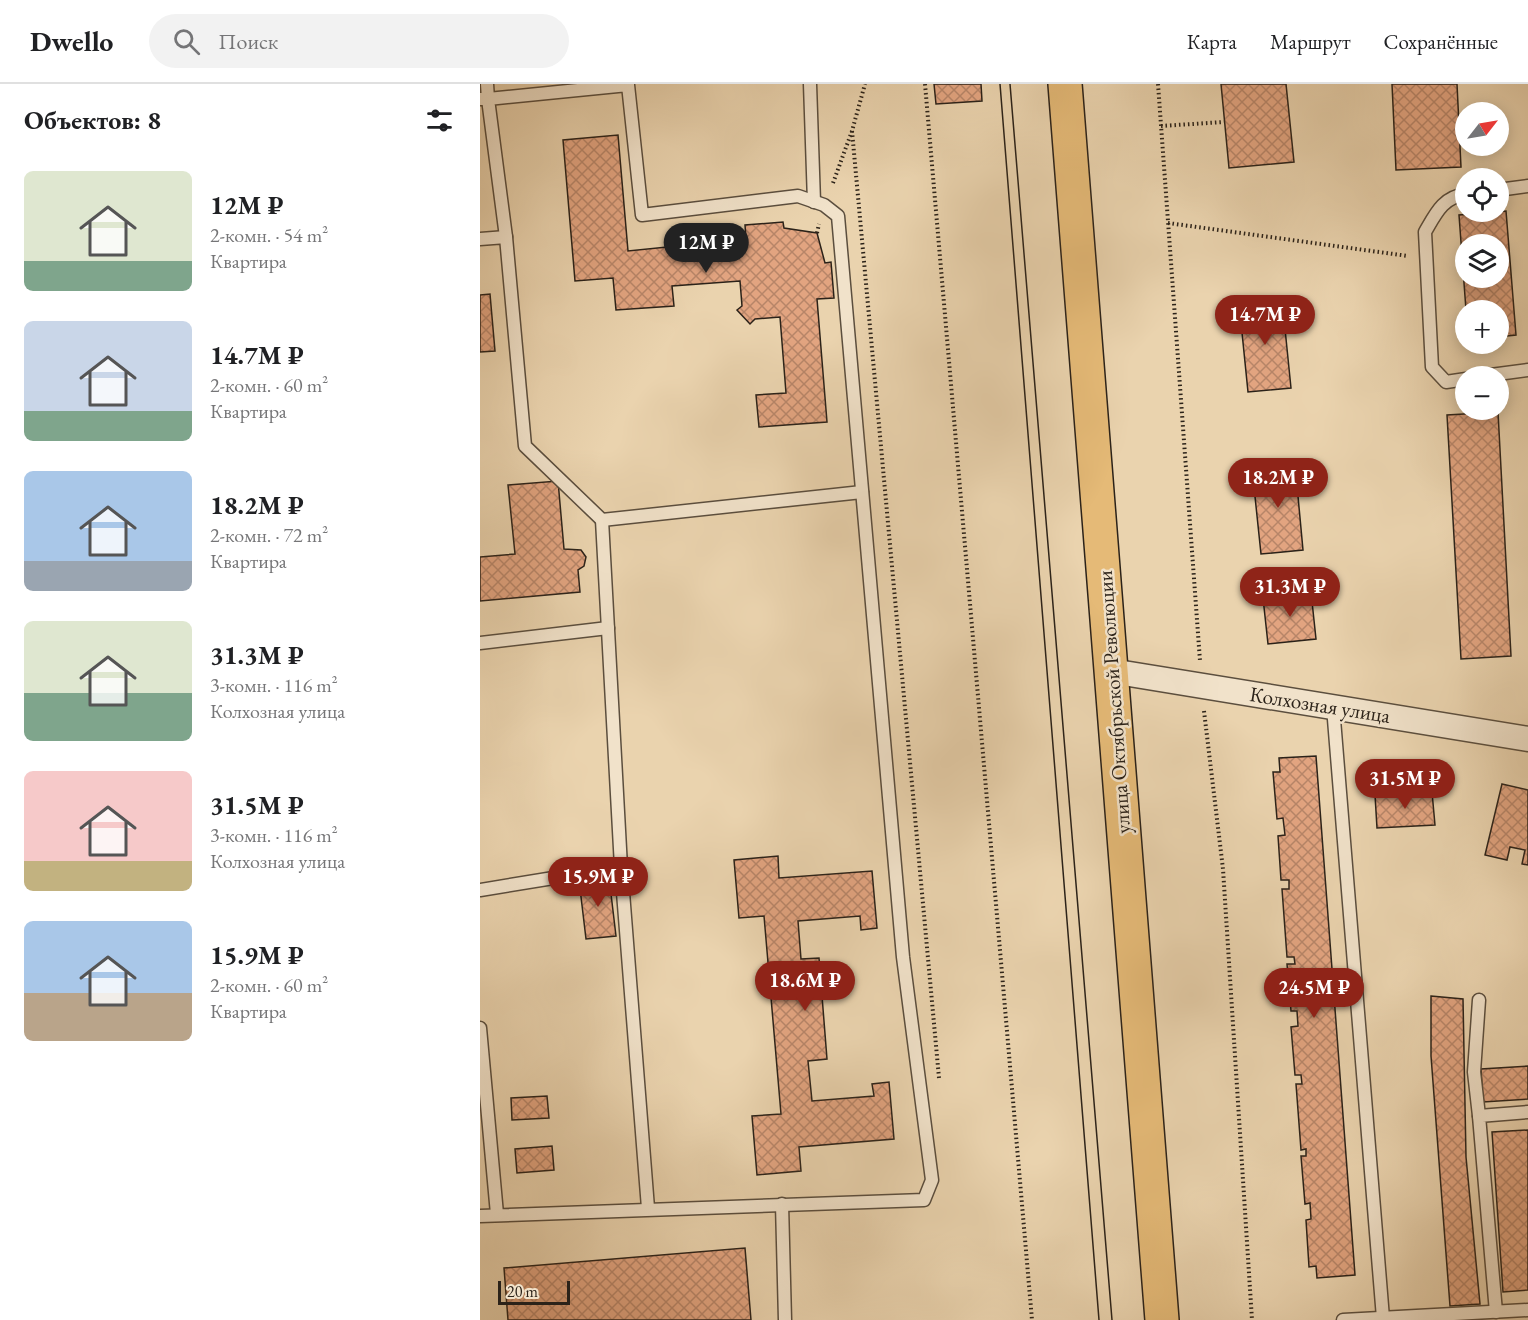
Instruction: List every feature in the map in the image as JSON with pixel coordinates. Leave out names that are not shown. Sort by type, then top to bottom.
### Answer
[{"type":"main road","name":"улица Октябрьской Революции","points":[[1065,84],[1162,1320]]},
{"type":"street","name":"Колхозная улица","points":[[1111,671],[1528,739]]},
{"type":"lane","points":[[487,84],[484,99],[506,237],[525,446],[602,520],[621,867],[648,1208]]},
{"type":"lane","points":[[480,1216],[648,1208],[924,1200],[932,1180],[903,957],[838,216],[819,204],[798,196],[642,214],[628,84],[484,99]]},
{"type":"lane","points":[[810,84],[819,204]]},
{"type":"lane","points":[[1509,189],[1528,186]]},
{"type":"lane","points":[[1455,196],[1436,213],[1425,232],[1432,367],[1446,382],[1455,381]]},
{"type":"lane","points":[[480,239],[506,237]]},
{"type":"lane","points":[[1509,373],[1528,370]]},
{"type":"lane","points":[[602,520],[862,492]]},
{"type":"lane","points":[[480,643],[608,628]]},
{"type":"lane","points":[[1333,707],[1383,1318]]},
{"type":"lane","points":[[480,890],[621,867]]},
{"type":"lane","points":[[1479,1000],[1474,1072],[1496,1312]]},
{"type":"lane","points":[[480,1028],[497,1214]]},
{"type":"lane","points":[[1479,1116],[1528,1112]]},
{"type":"lane","points":[[782,1204],[785,1320]]},
{"type":"lane","points":[[1343,1320],[1528,1310]]},
{"type":"path","points":[[817,233],[819,204],[852,131],[865,84]]},
{"type":"path","points":[[925,84],[1032,1320]]},
{"type":"path","points":[[1161,126],[1224,122]]},
{"type":"path","points":[[852,131],[940,1082],[922,1108]]},
{"type":"path","points":[[1168,223],[1426,258]]},
{"type":"building","points":[[934,84],[981,84],[982,101],[936,104]]},
{"type":"building","points":[[1221,84],[1286,84],[1294,162],[1229,168]]},
{"type":"building","points":[[1392,84],[1457,84],[1455,156],[1460,156],[1461,167],[1396,170]]},
{"type":"building","points":[[618,135],[628,251],[746,239],[745,225],[783,222],[784,228],[817,233],[825,263],[831,262],[834,298],[817,299],[827,422],[759,427],[756,395],[786,393],[780,317],[755,319],[750,324],[737,310],[742,306],[740,281],[672,286],[674,306],[616,310],[613,278],[575,281],[563,140]]},
{"type":"building","points":[[1460,222],[1507,222],[1508,234],[1460,234]]},
{"type":"building","points":[[1509,248],[1516,335],[1509,336],[1509,300],[1465,300],[1464,288],[1509,288]]},
{"type":"building","points":[[490,294],[495,351],[480,352],[480,295]]},
{"type":"building","points":[[1282,299],[1291,388],[1248,392],[1239,303]]},
{"type":"building","points":[[1447,415],[1455,415],[1455,420],[1498,420],[1511,656],[1461,659]]},
{"type":"building","points":[[1295,464],[1303,550],[1261,554],[1252,468]]},
{"type":"building","points":[[558,481],[564,549],[581,550],[586,557],[584,566],[578,570],[580,592],[480,601],[480,557],[515,554],[508,485]]},
{"type":"building","points":[[1311,592],[1316,639],[1268,644],[1263,598]]},
{"type":"building","points":[[1316,756],[1355,1275],[1317,1278],[1316,1266],[1309,1267],[1306,1220],[1311,1219],[1310,1203],[1305,1204],[1301,1156],[1306,1156],[1306,1149],[1301,1150],[1296,1084],[1302,1084],[1301,1075],[1295,1075],[1291,1027],[1298,1026],[1297,1011],[1291,1011],[1287,964],[1295,964],[1294,957],[1287,957],[1282,889],[1289,889],[1289,880],[1281,880],[1278,836],[1285,835],[1283,818],[1277,819],[1273,772],[1280,772],[1279,758]]},
{"type":"building","points":[[1502,784],[1528,790],[1528,865],[1522,864],[1525,850],[1510,847],[1507,860],[1485,855]]},
{"type":"building","points":[[1432,792],[1435,825],[1377,828],[1375,795]]},
{"type":"building","points":[[778,856],[779,878],[872,871],[877,928],[861,930],[860,916],[798,921],[801,959],[819,958],[827,1059],[808,1061],[812,1101],[874,1096],[872,1084],[889,1082],[894,1139],[799,1147],[801,1171],[757,1175],[752,1116],[781,1114],[764,916],[739,918],[734,860]]},
{"type":"building","points":[[609,877],[616,936],[586,939],[579,880]]},
{"type":"building","points":[[1431,996],[1463,999],[1466,1157],[1480,1304],[1450,1306],[1431,1056]]},
{"type":"building","points":[[1528,1066],[1528,1099],[1483,1102],[1481,1069]]},
{"type":"building","points":[[547,1096],[549,1118],[512,1120],[511,1098]]},
{"type":"building","points":[[1528,1130],[1528,1290],[1503,1292],[1492,1132]]},
{"type":"building","points":[[552,1146],[554,1170],[517,1173],[515,1149]]},
{"type":"building","points":[[745,1248],[751,1320],[508,1320],[504,1268]]},
{"type":"tram line","points":[[1000,84],[1099,1320]]},
{"type":"tram line","points":[[1010,84],[1112,1320]]}]
